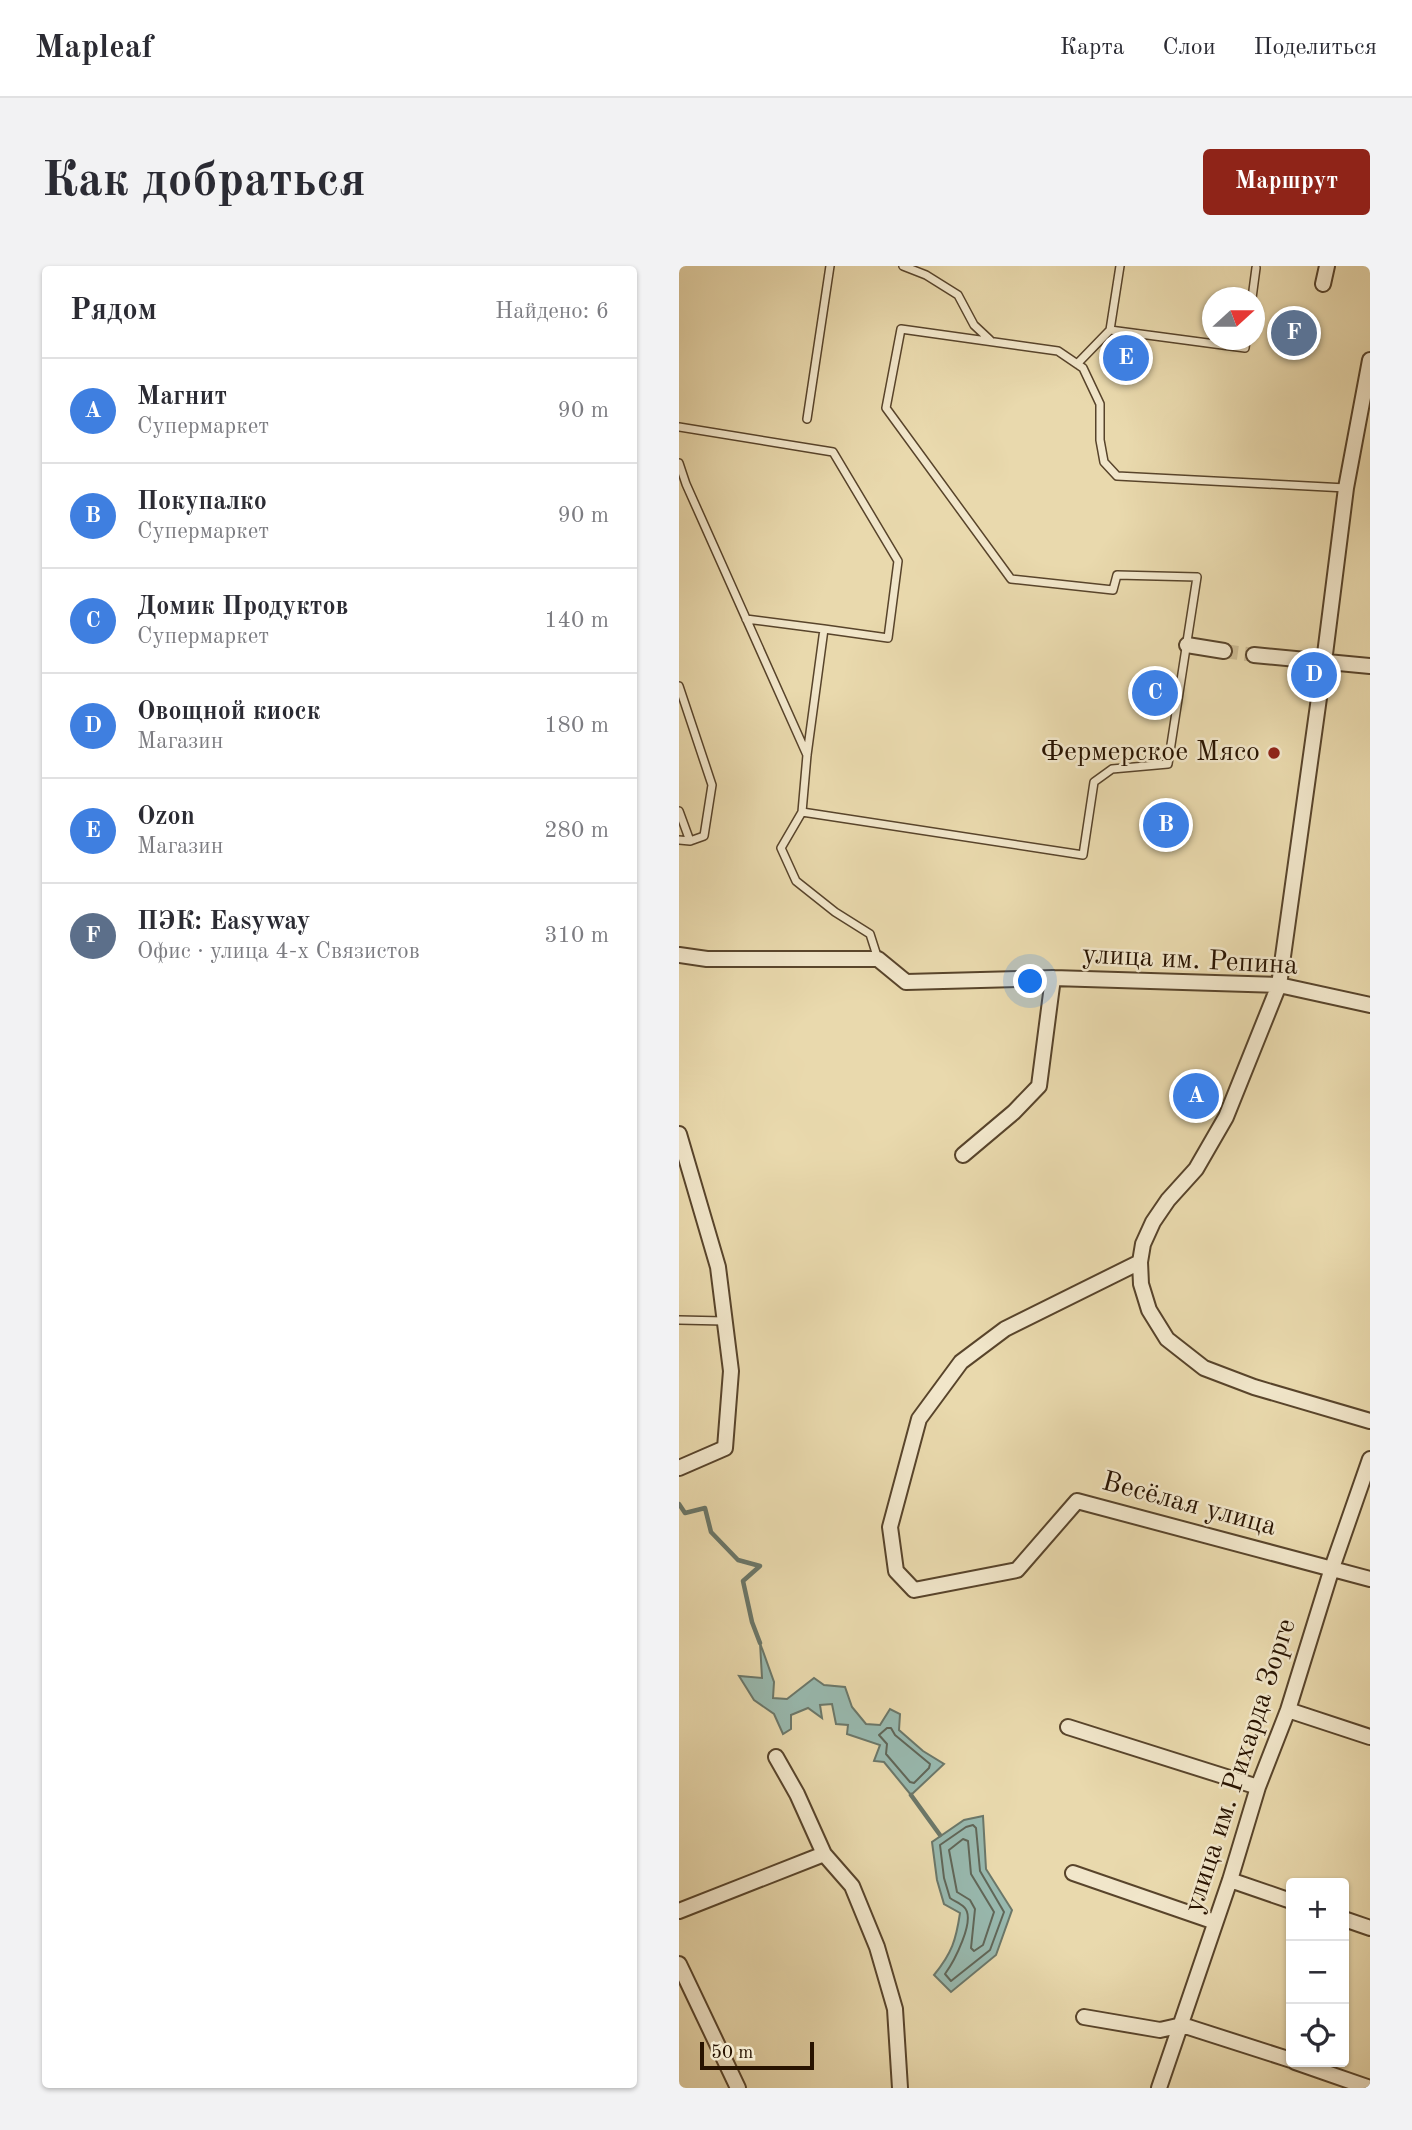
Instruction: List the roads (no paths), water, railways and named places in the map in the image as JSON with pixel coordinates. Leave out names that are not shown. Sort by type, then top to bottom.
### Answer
[{"type":"street","points":[[1323,284],[1327,266]]},
{"type":"street","points":[[1370,360],[1346,488],[1279,985],[1226,1117],[1196,1169],[1168,1200],[1153,1222],[1143,1244],[1140,1262],[1141,1284],[1149,1310],[1167,1339],[1204,1368],[1254,1387],[1370,1421]]},
{"type":"street","points":[[1187,645],[1224,651]]},
{"type":"street","points":[[1254,654],[1370,666]]},
{"type":"street","points":[[679,955],[707,959],[878,959]]},
{"type":"street","name":"улица им. Репина","points":[[878,959],[906,982],[1053,978],[1279,985],[1370,1005]]},
{"type":"street","points":[[963,1155],[1014,1112],[1039,1086],[1053,978]]},
{"type":"street","points":[[679,1135],[718,1268],[731,1371],[725,1448],[679,1468]]},
{"type":"street","name":"Весёлая улица","points":[[1140,1262],[1005,1329],[961,1362],[919,1419],[890,1527],[896,1571],[914,1590],[1017,1570],[1077,1501],[1370,1579]]},
{"type":"street","name":"улица им. Рихарда Зорге","points":[[1159,2088],[1370,1459]]},
{"type":"street","points":[[1287,1710],[1370,1737]]},
{"type":"street","points":[[1068,1727],[1258,1787]]},
{"type":"street","points":[[776,1758],[797,1794],[824,1854],[852,1886],[877,1947],[895,2009],[900,2088]]},
{"type":"street","points":[[679,1911],[824,1854]]},
{"type":"street","points":[[1073,1873],[1215,1922]]},
{"type":"street","points":[[1230,1880],[1286,1899]]},
{"type":"street","points":[[1349,1921],[1370,1928]]},
{"type":"street","points":[[679,1964],[738,2088]]},
{"type":"street","points":[[1084,2017],[1160,2030],[1182,2025],[1286,2059]]},
{"type":"street","points":[[1310,2067],[1370,2088]]},
{"type":"lane","points":[[807,419],[830,266]]},
{"type":"lane","points":[[903,266],[926,275],[958,295],[974,325],[991,341]]},
{"type":"lane","points":[[1077,364],[1110,330],[1120,266]]},
{"type":"lane","points":[[1253,287],[1256,268]]},
{"type":"lane","points":[[802,812],[1083,855],[1094,782],[1112,769],[1168,764],[1197,577],[1117,575],[1113,590],[1011,579],[886,408],[901,329],[1058,351],[1083,368],[1100,404],[1100,440],[1104,462],[1117,476],[1346,488]]},
{"type":"lane","points":[[1110,330],[1202,342]]},
{"type":"lane","points":[[679,427],[833,452],[898,561],[888,638],[746,618]]},
{"type":"lane","points":[[679,463],[807,755]]},
{"type":"lane","points":[[824,629],[802,812],[781,848],[796,881],[835,912],[870,934],[878,959]]},
{"type":"lane","points":[[679,686],[712,785],[704,836],[690,841],[679,840]]},
{"type":"lane","points":[[679,811],[690,841]]},
{"type":"lane","points":[[679,1320],[725,1321]]},
{"type":"water","points":[[760,1643],[774,1682],[773,1698],[787,1699],[814,1678],[824,1685],[845,1687],[852,1707],[866,1724],[880,1725],[890,1709],[900,1714],[899,1730],[923,1751],[944,1764],[911,1795],[884,1762],[874,1761],[880,1745],[847,1734],[848,1725],[836,1724],[832,1704],[820,1705],[822,1718],[808,1708],[791,1715],[791,1729],[783,1734],[774,1714],[754,1700],[739,1676],[762,1678]]},
{"type":"water","points":[[983,1816],[986,1869],[1012,1910],[996,1955],[951,1992],[934,1975],[952,1946],[960,1913],[944,1904],[937,1880],[932,1842],[964,1820]]},
{"type":"waterway","points":[[679,1504],[685,1513],[705,1508],[711,1532],[738,1560],[760,1566],[743,1581],[752,1622],[760,1643]]},
{"type":"waterway","points":[[911,1795],[940,1835]]},
{"type":"tunnel","points":[[1224,651],[1254,655]]},
{"type":"place","name":"ПЭК: Easyway","points":[[1294,333]]},
{"type":"place","name":"Ozon","points":[[1126,358]]},
{"type":"place","name":"Овощной киоск","points":[[1314,675]]},
{"type":"place","name":"Домик Продуктов","points":[[1155,693]]},
{"type":"place","name":"Фермерское Мясо","points":[[1274,753]]},
{"type":"place","name":"Покупалко","points":[[1166,825]]},
{"type":"place","name":"Магнит","points":[[1196,1096]]}]
